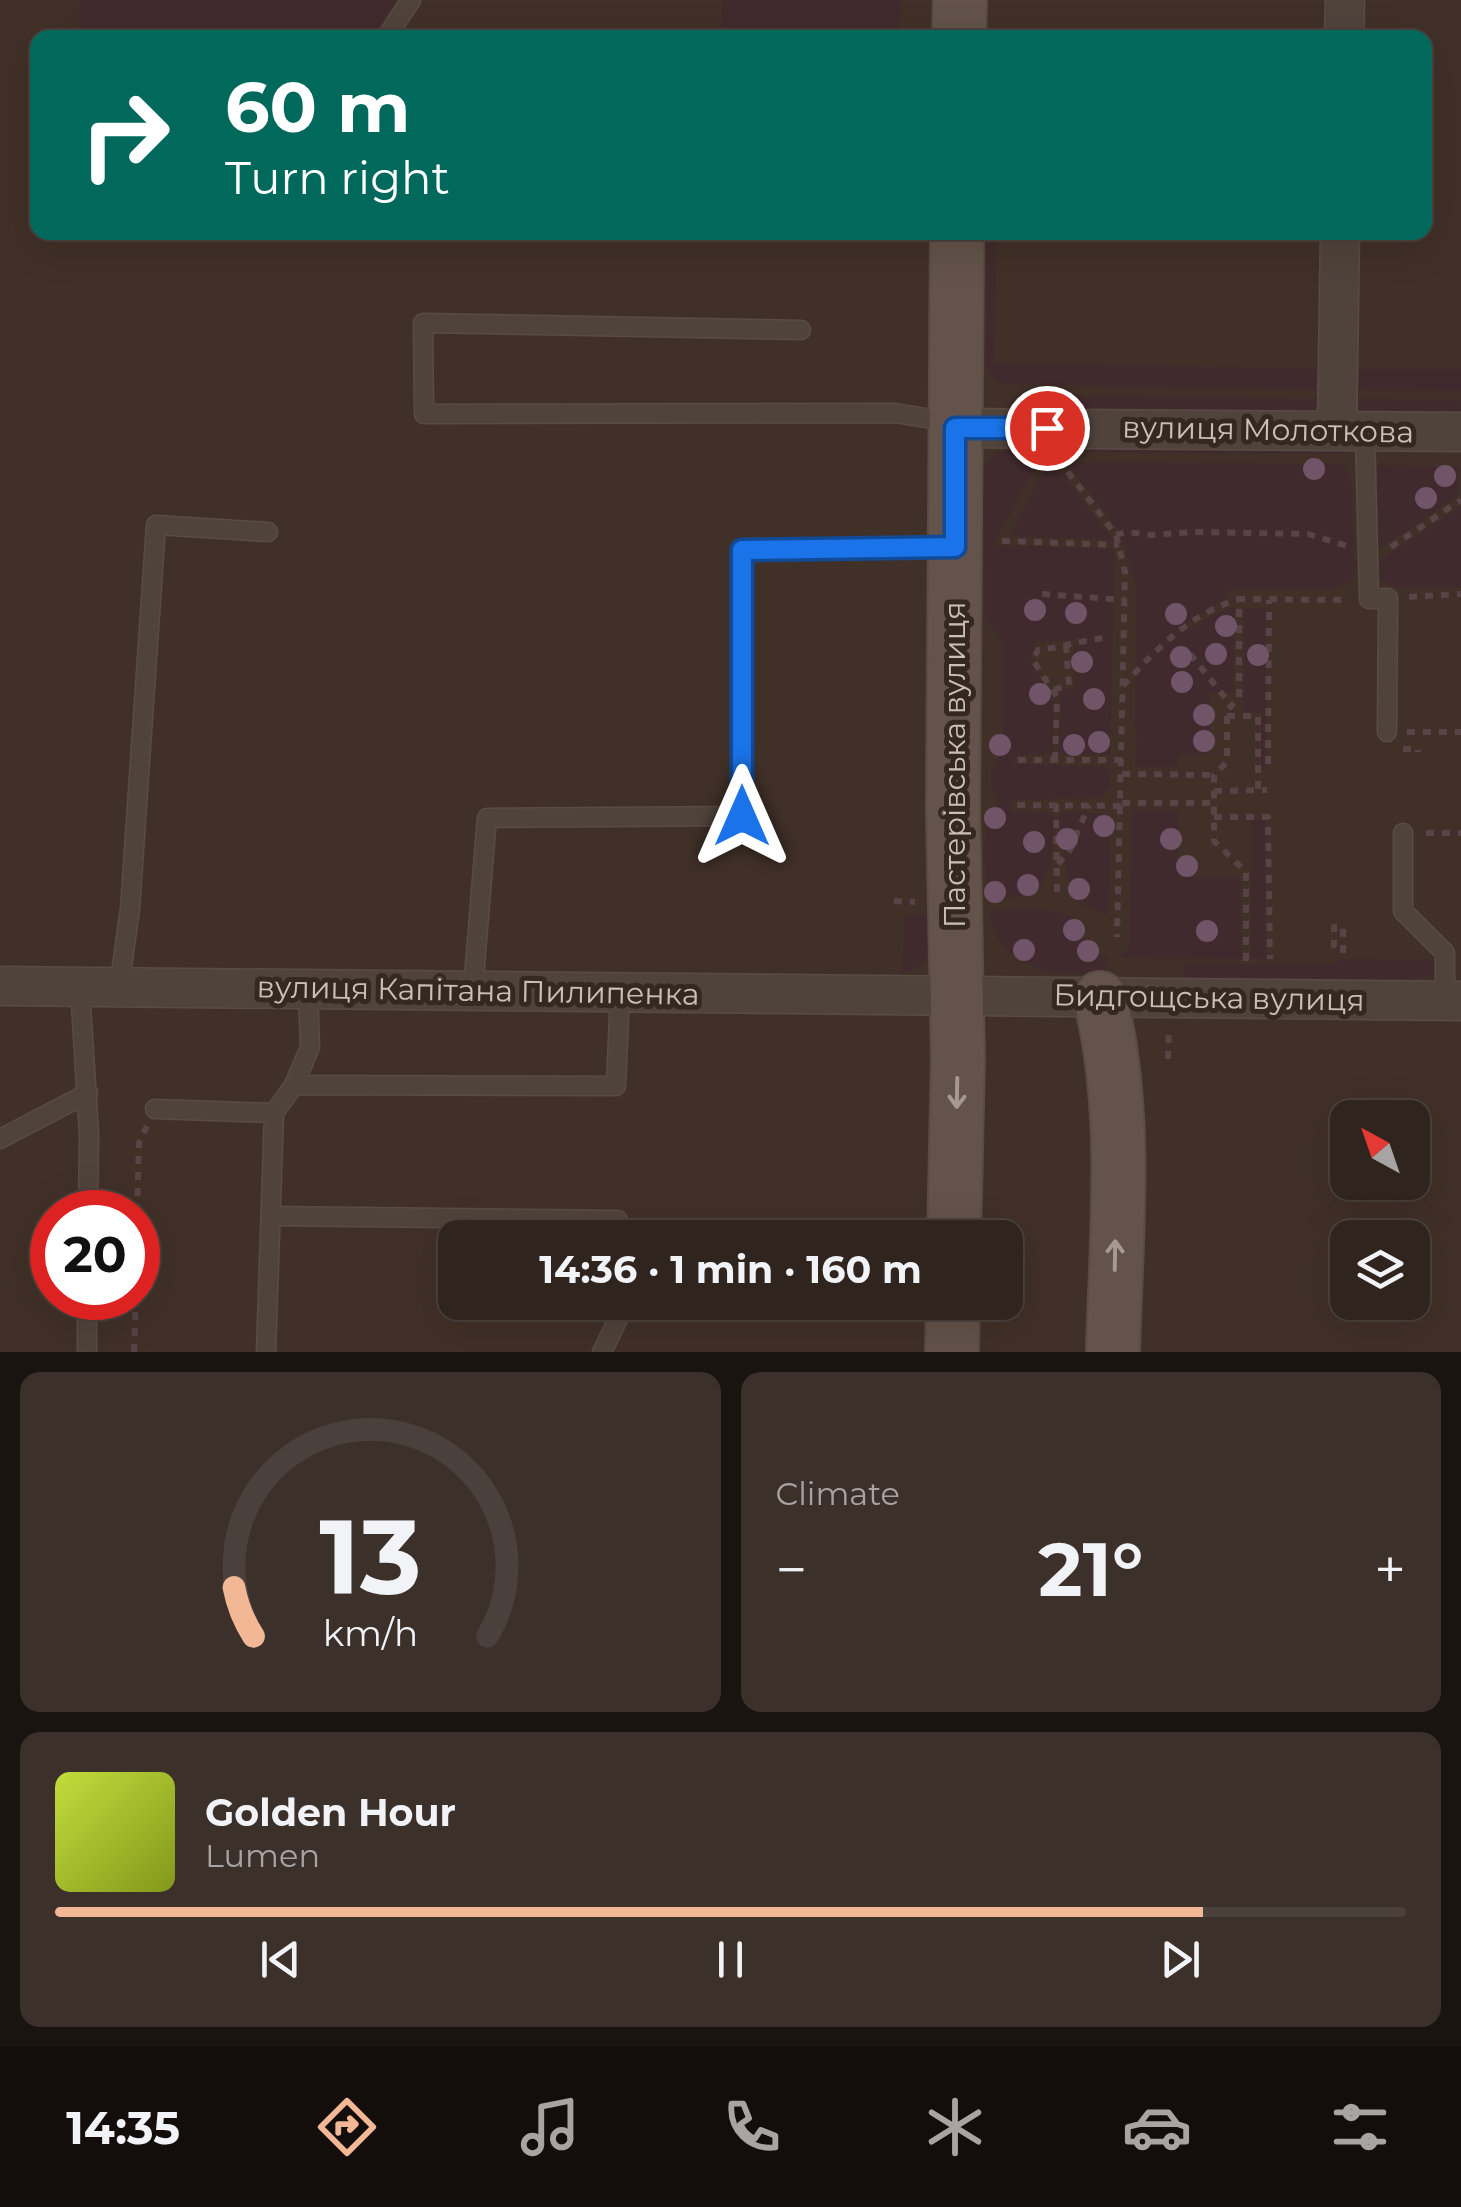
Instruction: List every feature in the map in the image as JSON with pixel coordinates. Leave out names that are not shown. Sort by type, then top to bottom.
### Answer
[{"type":"main road","points":[[959,30],[960,0]]},
{"type":"main road","name":"Пастерівська вулиця","points":[[954,1220],[956,995],[978,544],[955,426],[957,240]]},
{"type":"main road","points":[[1100,998],[1114,1060],[1118,1111],[1113,1352]]},
{"type":"main road","points":[[952,1352],[953,1320]]},
{"type":"street","points":[[1344,30],[1345,0]]},
{"type":"street","points":[[1340,240],[1351,430]]},
{"type":"street","name":"вулиця Молоткова","points":[[955,426],[1461,432]]},
{"type":"street","name":"вулиця Капітана Пилипенка","points":[[0,986],[956,995]]},
{"type":"street","name":"Бидгощська вулиця","points":[[956,995],[1453,1001]]},
{"type":"lane","points":[[391,30],[411,0]]},
{"type":"lane","points":[[801,330],[423,324],[424,414],[895,413],[955,426]]},
{"type":"lane","points":[[1351,430],[1369,599],[1388,598],[1388,732]]},
{"type":"lane","points":[[119,988],[130,909],[156,525],[268,532]]},
{"type":"lane","points":[[473,989],[487,818],[742,816],[742,550],[978,544]]},
{"type":"lane","points":[[1403,833],[1403,911],[1445,953],[1453,1001]]},
{"type":"lane","points":[[80,988],[88,1093],[88,1190]]},
{"type":"lane","points":[[266,1352],[274,1113],[294,1085],[310,1048],[308,990]]},
{"type":"lane","points":[[294,1085],[616,1086],[620,993]]},
{"type":"lane","points":[[0,1139],[88,1093]]},
{"type":"lane","points":[[155,1109],[274,1113]]},
{"type":"lane","points":[[271,1216],[438,1223]]},
{"type":"lane","points":[[87,1352],[88,1320]]},
{"type":"lane","points":[[602,1352],[618,1320]]},
{"type":"path","points":[[1056,457],[1116,535],[1125,572],[1116,937]]},
{"type":"path","points":[[1116,535],[1308,534],[1362,552],[1382,553],[1461,500]]},
{"type":"path","points":[[978,544],[1119,545]]},
{"type":"path","points":[[1042,594],[1125,600]]},
{"type":"path","points":[[1388,598],[1461,594]]},
{"type":"path","points":[[1123,686],[1174,633],[1226,603],[1239,599],[1332,600]]},
{"type":"path","points":[[1239,599],[1239,698],[1227,716],[1227,762],[1214,775],[1214,841],[1246,872],[1246,961]]},
{"type":"path","points":[[1268,764],[1269,600]]},
{"type":"path","points":[[1055,760],[1058,697],[1032,660],[1038,650],[1066,646],[1075,640],[1105,638]]},
{"type":"path","points":[[1054,690],[1069,685],[1071,680],[1066,646]]},
{"type":"path","points":[[1190,654],[1231,705]]},
{"type":"path","points":[[1214,791],[1262,790],[1258,716],[1227,716]]},
{"type":"path","points":[[1404,749],[1418,752]]},
{"type":"path","points":[[1018,760],[1122,760]]},
{"type":"path","points":[[1122,774],[1214,775]]},
{"type":"path","points":[[1056,804],[1057,896]]},
{"type":"path","points":[[1017,806],[1214,804]]},
{"type":"path","points":[[1058,864],[1070,850],[1088,805]]},
{"type":"path","points":[[1214,817],[1268,817],[1270,960]]},
{"type":"path","points":[[1403,833],[1461,833]]},
{"type":"path","points":[[1331,945],[1334,927],[1343,928],[1343,953]]},
{"type":"path","points":[[1168,1059],[1169,1017]]},
{"type":"path","points":[[138,1190],[139,1142],[155,1109]]},
{"type":"path","points":[[134,1352],[135,1320]]},
{"type":"shaded area","points":[[79,0],[395,0],[376,30],[80,30]]},
{"type":"shaded area","points":[[722,0],[900,0],[899,30],[722,30]]},
{"type":"shaded area","points":[[988,240],[996,240],[994,363],[1322,369],[1326,390],[1001,384],[986,365]]},
{"type":"shaded area","points":[[1354,369],[1461,369],[1461,391],[1346,390]]},
{"type":"shaded area","points":[[1052,396],[1323,399],[1314,409],[1301,413],[1052,411]]},
{"type":"shaded area","points":[[1349,399],[1460,400],[1461,415],[1369,414],[1354,408]]},
{"type":"shaded area","points":[[1042,444],[1043,451],[994,545],[1115,549],[1110,754],[1058,755],[1060,691],[1075,687],[1073,643],[1107,637],[1037,642],[1030,659],[1055,697],[1053,754],[1014,756],[1013,764],[1102,766],[1110,772],[1110,787],[1101,798],[1011,800],[1011,812],[1054,812],[1051,864],[1039,892],[1012,898],[991,896],[986,874],[986,834],[993,811],[1000,803],[992,789],[991,772],[1003,746],[1003,642],[985,618],[984,518],[977,478],[981,468],[999,452]]},
{"type":"shaded area","points":[[1053,445],[1336,448],[1347,454],[1059,452]]},
{"type":"shaded area","points":[[1053,462],[1113,540],[1010,536],[1048,463]]},
{"type":"shaded area","points":[[1066,462],[1343,464],[1351,476],[1354,557],[1359,567],[1352,581],[1331,589],[1228,589],[1226,598],[1176,632],[1234,608],[1233,693],[1210,693],[1210,754],[1178,754],[1177,767],[1135,767],[1136,585],[1120,532]]},
{"type":"shaded area","points":[[1375,465],[1459,467],[1458,496],[1375,548]]},
{"type":"shaded area","points":[[1461,506],[1461,587],[1395,587],[1381,580],[1375,563]]},
{"type":"shaded area","points":[[1266,608],[1266,767],[1261,767],[1261,713],[1244,712],[1244,609]]},
{"type":"shaded area","points":[[1135,810],[1178,810],[1178,877],[1240,877],[1241,959],[1120,958],[1128,948],[1130,936]]},
{"type":"shaded area","points":[[1062,811],[1107,814],[1111,826],[1108,916],[1080,904],[1070,886],[1058,819]]},
{"type":"shaded area","points":[[1251,819],[1266,819],[1266,959],[1251,959]]},
{"type":"shaded area","points":[[1049,910],[1071,916],[1092,950],[1108,958],[1105,974],[1049,971],[1017,958],[1004,947],[989,911]]},
{"type":"shaded area","points":[[932,914],[930,951],[921,964],[902,974],[905,915]]},
{"type":"shaded area","points":[[1342,959],[1434,960],[1438,976],[1393,986],[1247,984],[1206,977],[1185,982],[1184,964],[1335,964]]},
{"type":"route","points":[[742,816],[742,550],[955,547],[955,428],[1047,428]]}]
